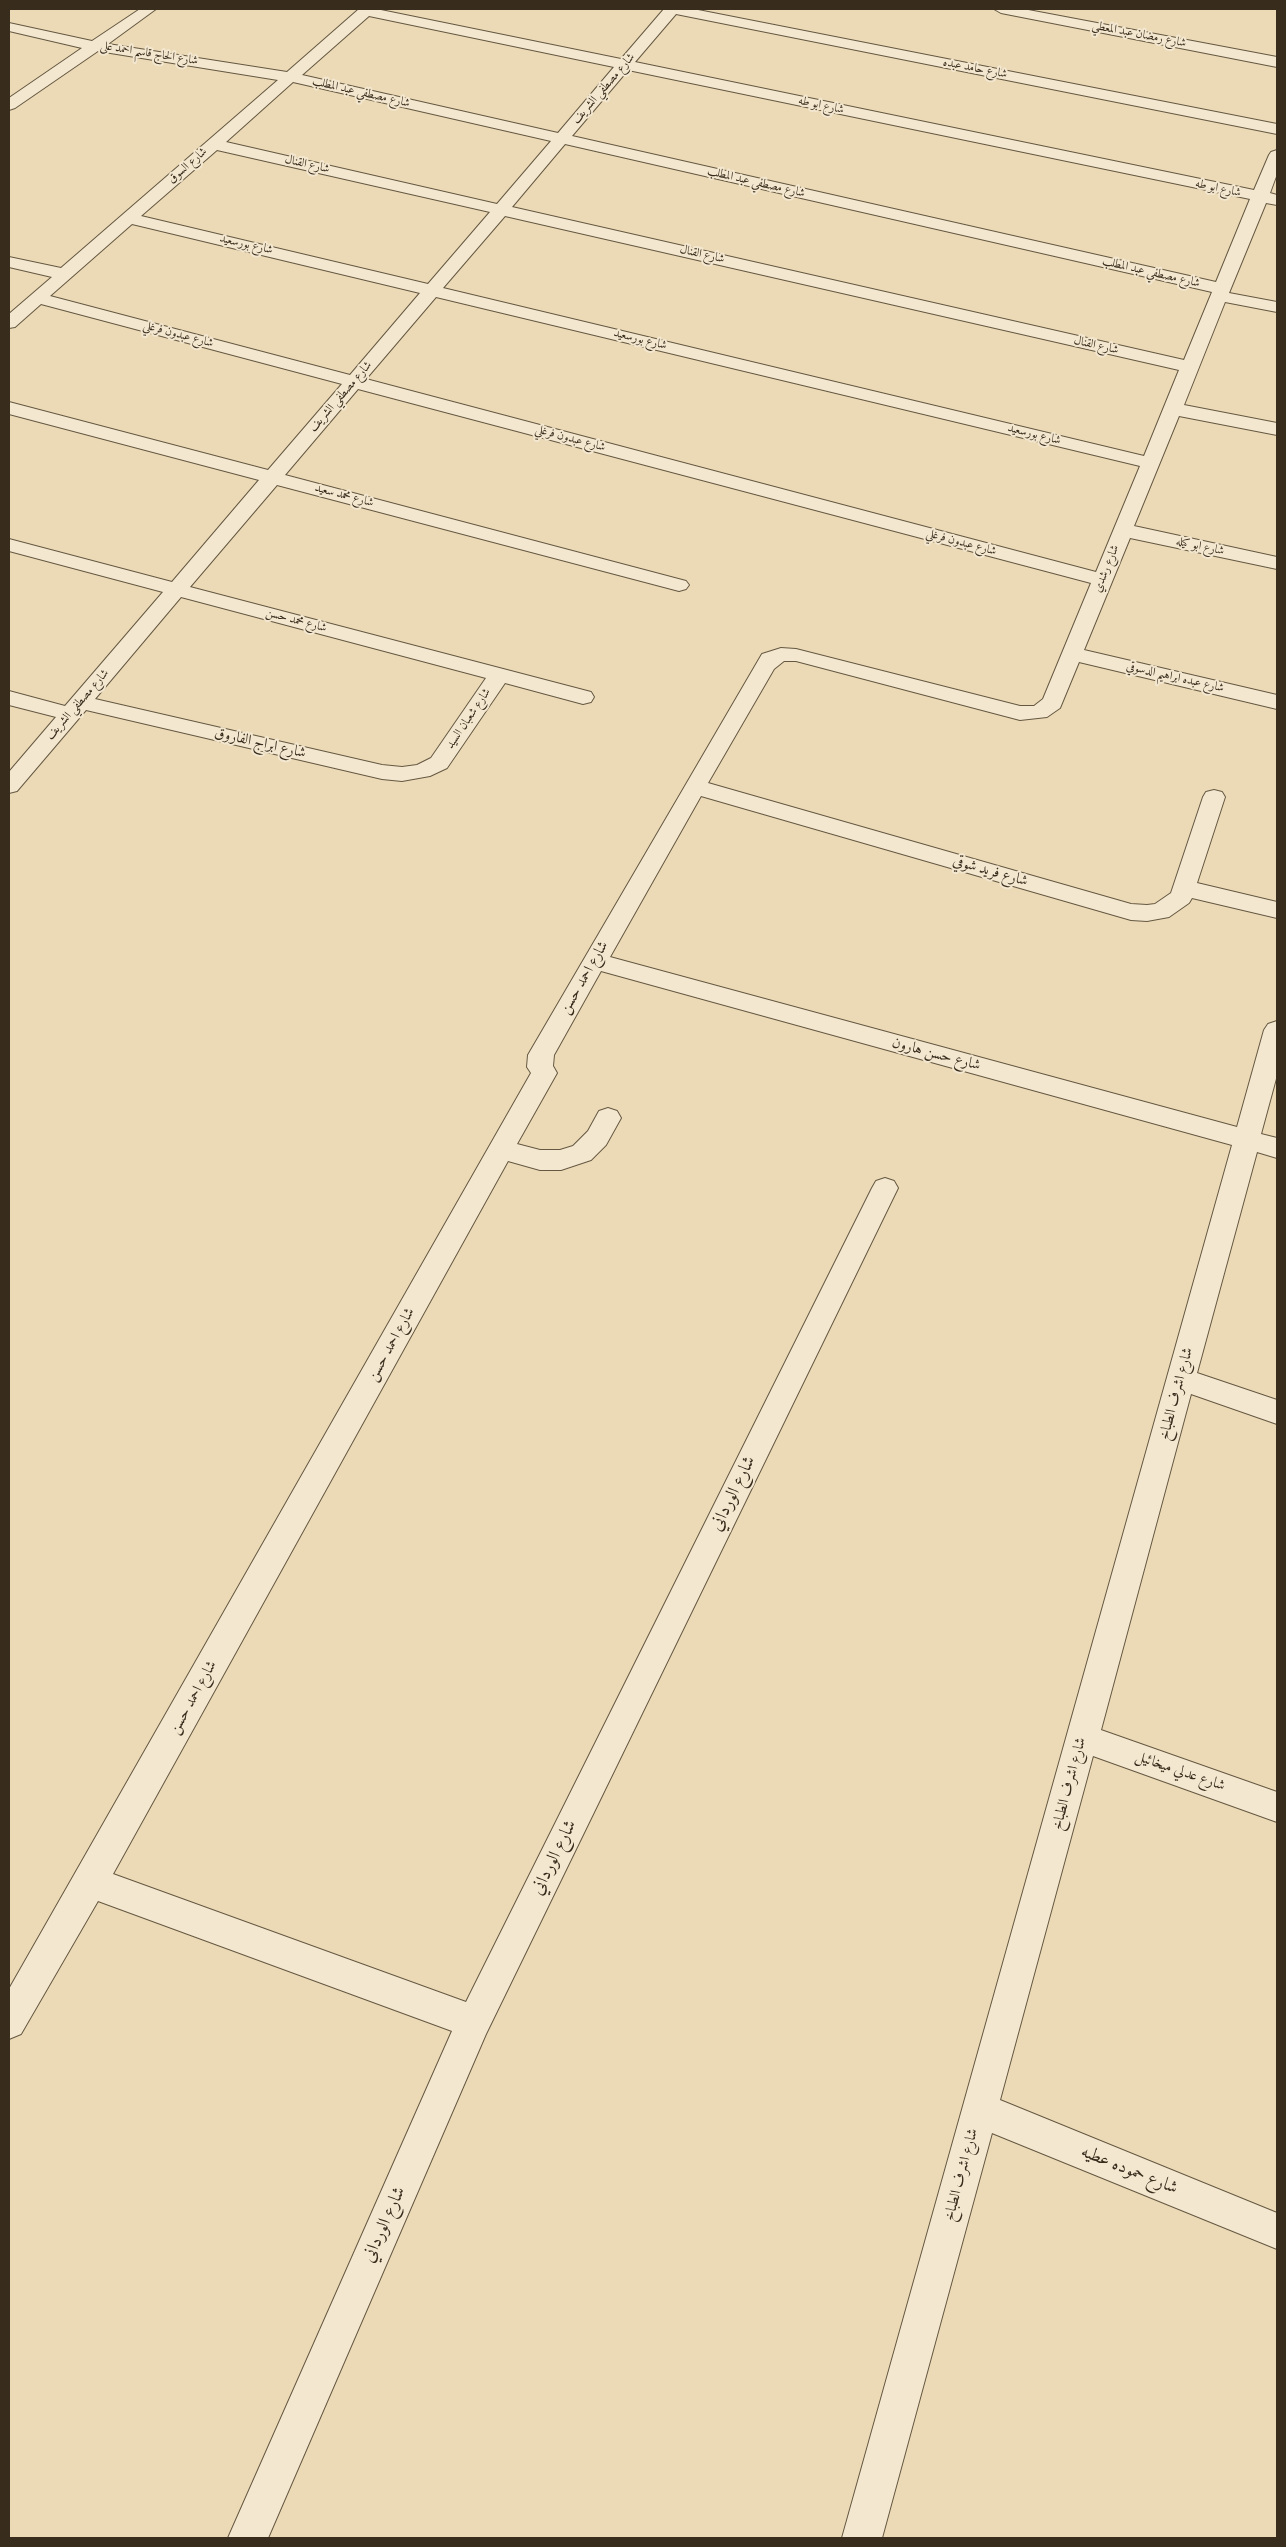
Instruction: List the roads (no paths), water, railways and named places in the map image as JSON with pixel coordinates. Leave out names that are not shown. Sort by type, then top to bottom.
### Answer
[{"type":"street","points":[[9,105],[149,9]]},
{"type":"street","name":"شارع مصطفي الشريف","points":[[9,786],[672,9]]},
{"type":"street","name":"شارع حامد عبده","points":[[672,9],[1277,129]]},
{"type":"street","name":"شارع رمضان عبد المعطي","points":[[1001,9],[1277,62]]},
{"type":"street","name":"شارع ابو طه","points":[[367,10],[1268,199]]},
{"type":"street","name":"شارع السوق","points":[[9,323],[367,10]]},
{"type":"street","name":"شارع الحاج قاسم احمد على","points":[[9,27],[94,46],[290,77]]},
{"type":"street","name":"شارع مصطفي عبد المطلب","points":[[290,77],[1277,307]]},
{"type":"street","name":"شارع القنال","points":[[213,144],[1190,367]]},
{"type":"street","name":"شارع رشدي","points":[[764,667],[770,659],[781,654],[796,655],[1020,713],[1039,712],[1052,703],[1221,293],[1268,199],[1277,155]]},
{"type":"street","name":"شارع بورسعيد","points":[[129,218],[1151,463]]},
{"type":"street","points":[[9,262],[64,274]]},
{"type":"street","name":"شارع عبدون فرغلي","points":[[37,298],[1102,580]]},
{"type":"street","name":"شارع محمد سعيد","points":[[9,408],[679,585]]},
{"type":"street","points":[[1173,408],[1277,429]]},
{"type":"street","name":"شارع ابو كيله","points":[[1123,530],[1277,563]]},
{"type":"street","name":"شارع محمد حسن","points":[[9,545],[583,697]]},
{"type":"street","name":"شارع عبده ابراهيم الدسوقي","points":[[1072,654],[1277,702]]},
{"type":"street","name":"شارع احمد حسن","points":[[9,2022],[90,1882],[544,1073],[540,1067],[541,1055],[764,667]]},
{"type":"street","name":"شارع شعبان السيد","points":[[439,763],[500,674]]},
{"type":"street","name":"شارع ابراج الفاروق","points":[[9,698],[75,708],[382,772],[402,774],[422,771],[439,763]]},
{"type":"street","name":"شارع فريد شوقي","points":[[695,787],[1131,912],[1161,911],[1173,904],[1185,888],[1214,797]]},
{"type":"street","points":[[1185,888],[1277,910]]},
{"type":"street","name":"شارع حسن هارون","points":[[595,961],[1277,1148]]},
{"type":"street","name":"شارع اشرف الطباخ","points":[[862,2538],[1277,1030]]},
{"type":"street","points":[[501,1149],[540,1160],[561,1160],[582,1153],[597,1138],[608,1118]]},
{"type":"street","name":"شارع الورداني","points":[[248,2538],[474,2022],[884,1188]]},
{"type":"street","points":[[1181,1380],[1277,1412]]},
{"type":"street","name":"شارع عدلي ميخائيل","points":[[1083,1738],[1277,1807]]},
{"type":"street","points":[[90,1882],[474,2022]]},
{"type":"street","name":"شارع حموده عطيه","points":[[980,2110],[1277,2231]]}]
